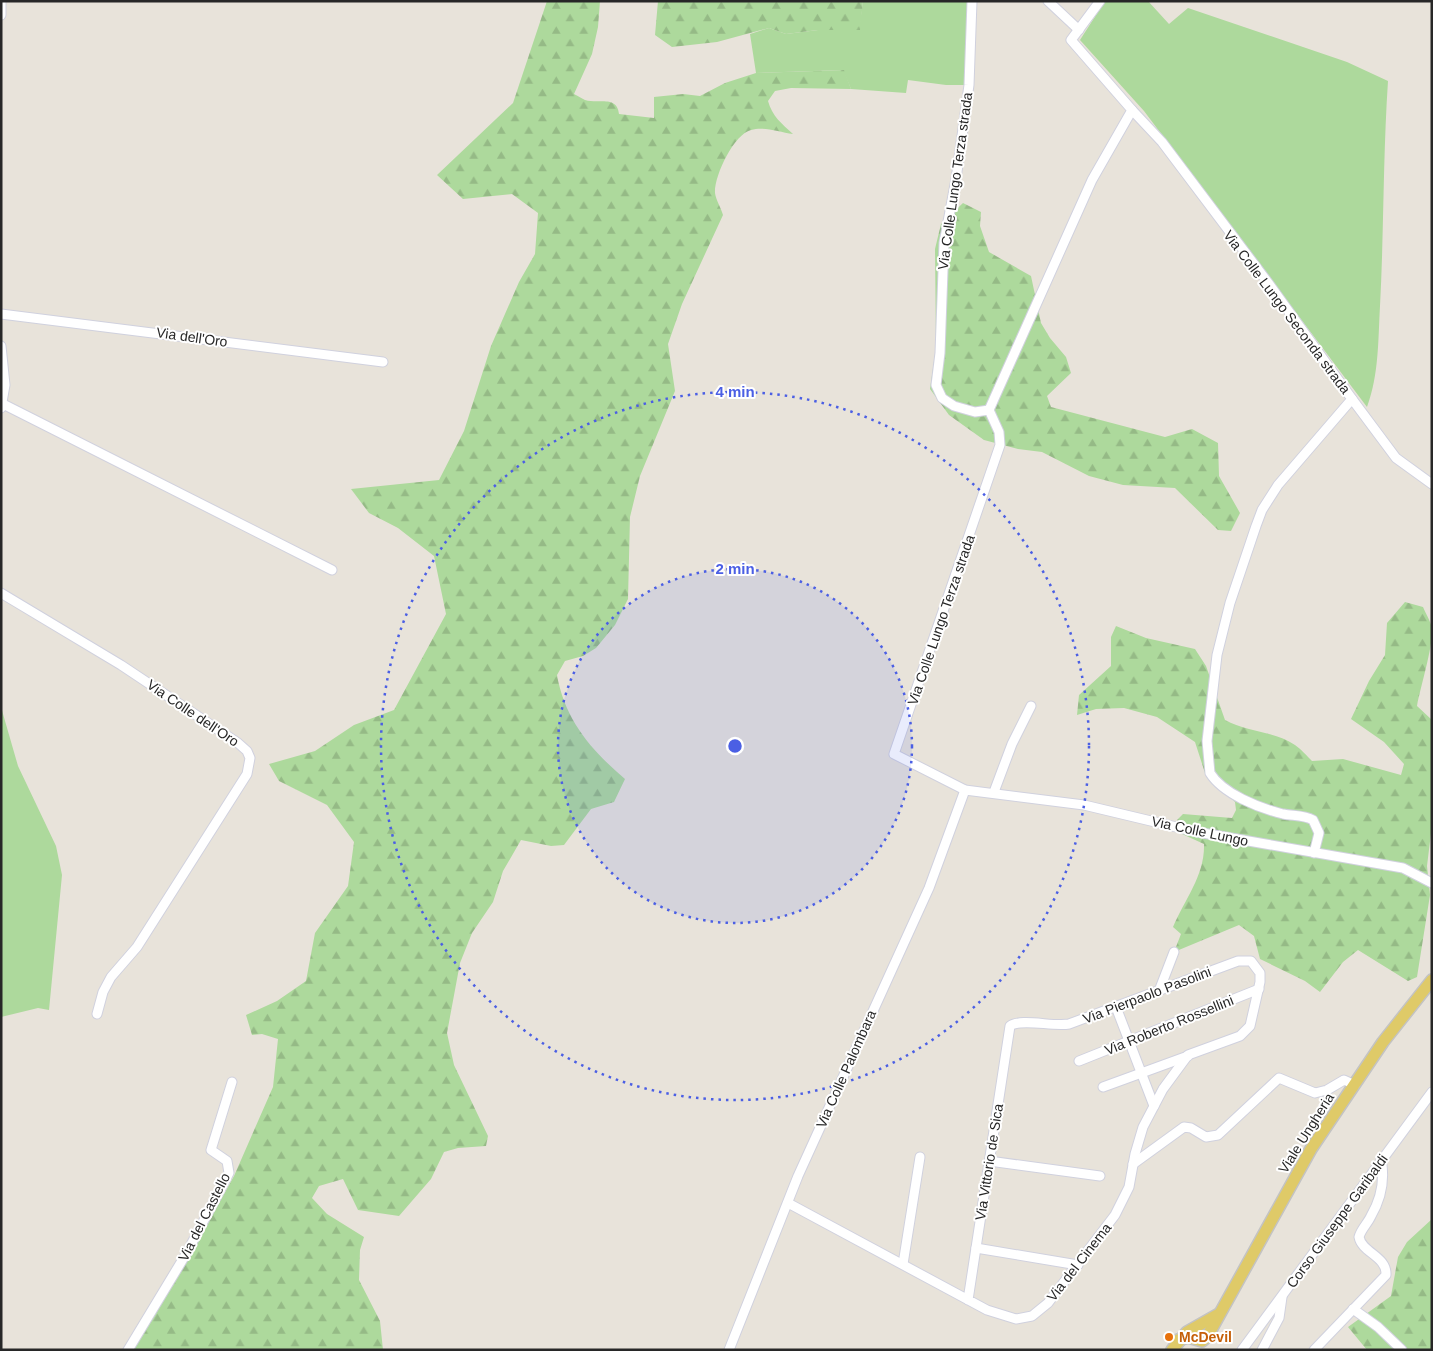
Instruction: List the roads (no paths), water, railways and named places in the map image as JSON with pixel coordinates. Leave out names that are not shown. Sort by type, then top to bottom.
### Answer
[{"type":"main road","name":"Viale Ungheria","points":[[1201,1343],[1222,1311],[1308,1155],[1409,1007],[1432,980]]},
{"type":"main road","name":"Viale Ungheria","points":[[1175,1345],[1187,1332],[1210,1321],[1222,1311]]},
{"type":"main road","points":[[1175,1345],[1188,1337],[1201,1343]]},
{"type":"street","points":[[1,15],[2,1]]},
{"type":"street","name":"Via Colle Lungo Terza strada","points":[[965,790],[894,754],[1000,445],[999,432],[989,410],[975,412],[954,406],[942,398],[936,385],[940,353],[943,252],[956,179],[969,85],[972,1]]},
{"type":"street","points":[[1048,1],[1079,30]]},
{"type":"street","points":[[989,410],[1092,180],[1132,110],[1071,40],[1100,1]]},
{"type":"street","name":"Via Colle Lungo Seconda strada","points":[[1132,110],[1162,142],[1352,399],[1278,485],[1262,510],[1221,633],[1208,741],[1208,769],[1215,780],[1241,797],[1273,811],[1313,820],[1319,833],[1314,853]]},
{"type":"street","name":"Via dell'Oro","points":[[1,314],[382,362]]},
{"type":"street","points":[[1,346],[5,385],[2,406],[332,570]]},
{"type":"street","points":[[1352,399],[1396,458],[1432,484]]},
{"type":"street","name":"Via Colle dell'Oro","points":[[1,593],[120,664],[238,743],[247,751],[250,758],[247,774],[137,947],[120,965],[106,986],[97,1014]]},
{"type":"street","points":[[994,792],[1012,744],[1031,706]]},
{"type":"street","name":"Via Colle Lungo","points":[[965,790],[994,792],[1084,805],[1197,832],[1403,868],[1431,880]]},
{"type":"street","name":"Via Colle Palombara","points":[[729,1350],[788,1203],[858,1042],[929,888],[965,790]]},
{"type":"street","points":[[1159,991],[1174,952]]},
{"type":"street","name":"Via Pierpaolo Pasolini","points":[[1011,1025],[1017,1022],[1061,1025],[1116,1007],[1246,959],[1254,962],[1259,970],[1259,990]]},
{"type":"street","points":[[1103,1087],[1237,1037],[1247,1031],[1259,990]]},
{"type":"street","name":"Via Roberto Rossellini","points":[[1079,1061],[1259,990]]},
{"type":"street","points":[[1116,1007],[1154,1106]]},
{"type":"street","name":"Via Vittorio de Sica","points":[[968,1300],[1011,1025]]},
{"type":"street","name":"Via del Cinema","points":[[788,1203],[968,1300],[1004,1316],[1018,1319],[1028,1318],[1044,1307],[1106,1230],[1129,1187],[1140,1135],[1166,1085],[1188,1056]]},
{"type":"street","points":[[1133,1164],[1182,1128],[1188,1127],[1208,1138],[1218,1135],[1276,1079],[1284,1078],[1305,1091],[1315,1093],[1327,1090],[1344,1080],[1355,1085]]},
{"type":"street","name":"Via del Castello","points":[[128,1350],[186,1254],[229,1173],[227,1161],[211,1150],[232,1082]]},
{"type":"street","name":"Corso Giuseppe Garibaldi","points":[[1242,1350],[1432,1092]]},
{"type":"street","points":[[903,1264],[920,1157]]},
{"type":"street","points":[[1314,1350],[1386,1273],[1384,1264],[1362,1244],[1359,1236],[1372,1214],[1381,1190],[1383,1174],[1381,1159]]},
{"type":"street","points":[[989,1161],[1100,1176]]},
{"type":"street","points":[[976,1248],[1078,1265]]},
{"type":"street","points":[[1262,1350],[1279,1318],[1282,1297]]},
{"type":"street","points":[[1353,1309],[1378,1327],[1402,1350]]},
{"type":"street","points":[[1198,1326],[1193,1331],[1201,1343]]},
{"type":"place","name":"McDevil","points":[[1169,1337]]}]
